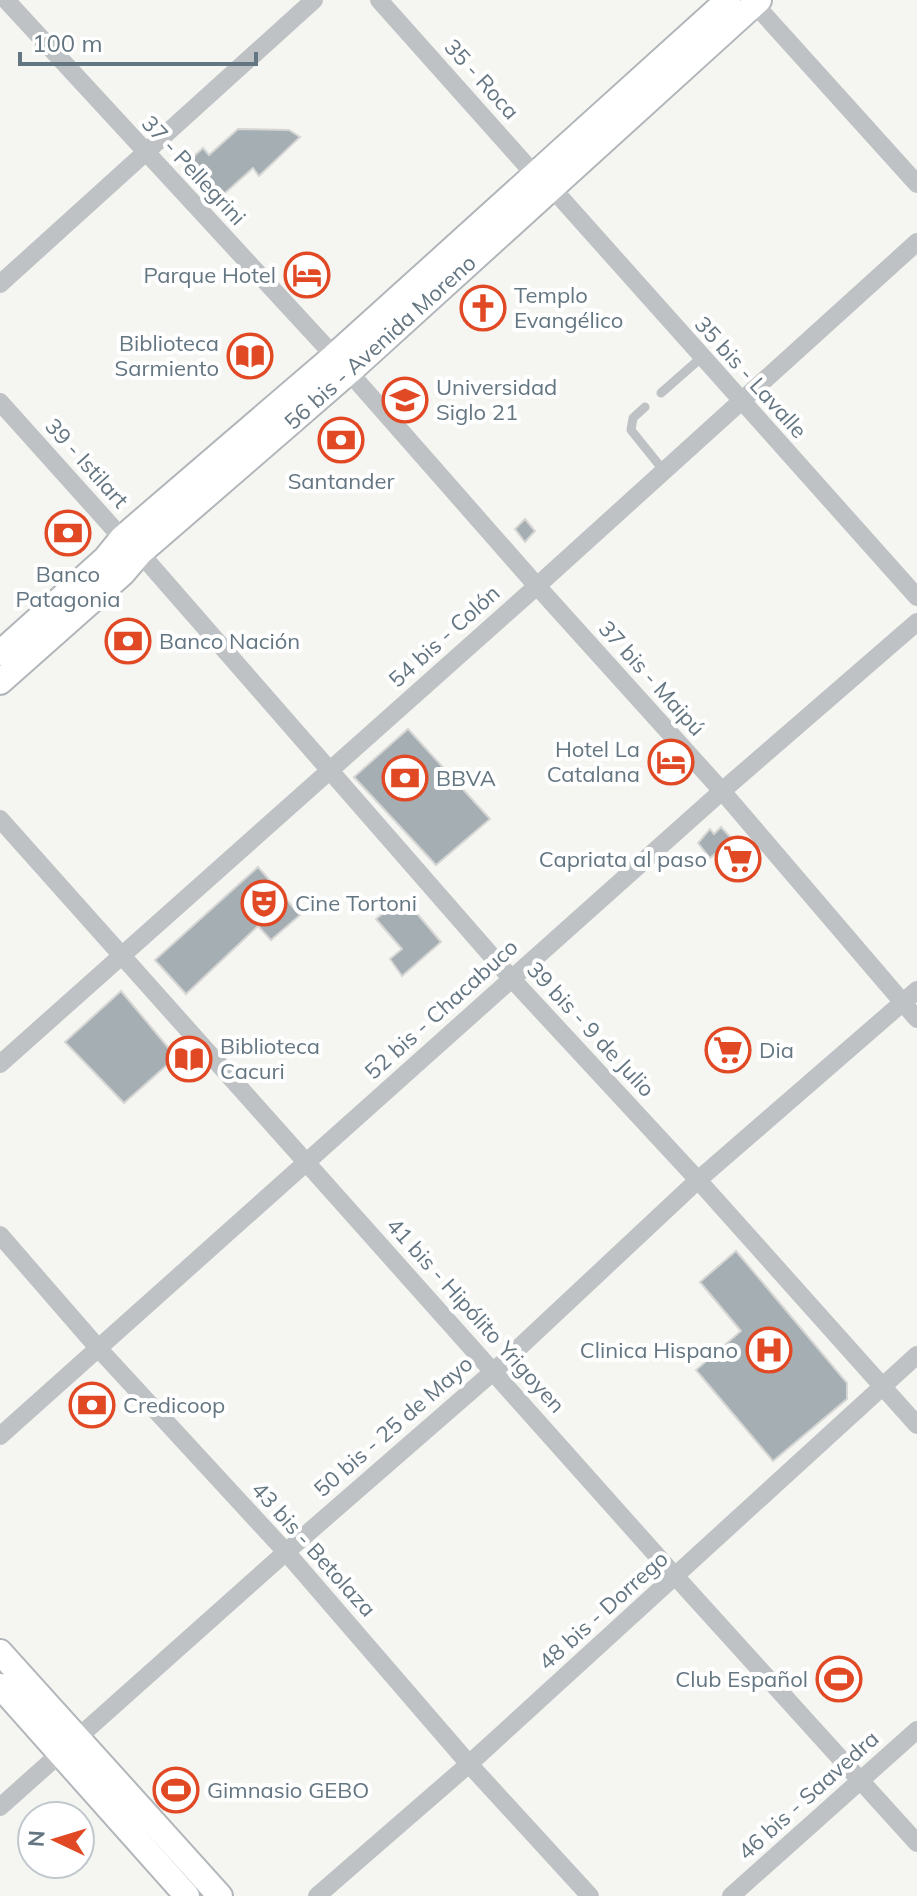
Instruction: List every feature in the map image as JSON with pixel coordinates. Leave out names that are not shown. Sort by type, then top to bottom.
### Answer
[{"type":"main road","name":"56 bis - Avenida Moreno","points":[[544,181],[728,0]]},
{"type":"main road","name":"56 bis - Avenida Moreno","points":[[0,653],[105,559],[131,546],[342,364],[544,181],[755,1]]},
{"type":"main road","name":"56 bis - Avenida Moreno","points":[[0,682],[123,573],[131,546]]},
{"type":"main road","points":[[0,1652],[187,1896]]},
{"type":"main road","points":[[0,1686],[70,1744],[220,1896]]},
{"type":"street","name":"37 - Pellegrini","points":[[6,0],[342,364]]},
{"type":"street","points":[[0,284],[314,0]]},
{"type":"street","name":"35 - Roca","points":[[379,0],[544,181]]},
{"type":"street","points":[[755,1],[917,184]]},
{"type":"street","name":"35 bis - Lavalle","points":[[544,181],[917,597]]},
{"type":"street","name":"54 bis - Colón","points":[[0,1064],[537,586],[917,242]]},
{"type":"street","name":"37 bis - Maipú","points":[[342,364],[722,791],[917,1019]]},
{"type":"street","name":"39 - Istilart","points":[[0,402],[131,546]]},
{"type":"street","name":"39 bis - 9 de Julio","points":[[131,546],[511,978],[698,1180],[917,1425]]},
{"type":"street","name":"52 bis - Chacabuco","points":[[0,1436],[511,978],[917,622]]},
{"type":"street","name":"41 bis - Hipólito Yrigoyen","points":[[0,819],[917,1843]]},
{"type":"street","name":"50 bis - 25 de Mayo","points":[[0,1807],[494,1371],[698,1180],[917,990]]},
{"type":"street","name":"43 bis - Betolaza","points":[[0,1235],[590,1896]]},
{"type":"street","name":"48 bis - Dorrego","points":[[317,1896],[469,1764],[917,1355]]},
{"type":"street","name":"46 bis - Saavedra","points":[[731,1896],[917,1730]]},
{"type":"lane","points":[[661,393],[702,357]]},
{"type":"lane","points":[[645,407],[633,418],[631,430],[664,471]]},
{"type":"building","points":[[238,129],[289,130],[300,137],[259,176],[253,168],[216,201],[182,167],[203,148],[209,155]]},
{"type":"building","points":[[525,519],[535,531],[525,542],[515,529]]},
{"type":"building","points":[[408,729],[490,819],[436,865],[354,777]]},
{"type":"building","points":[[721,827],[733,840],[710,858],[698,843],[710,829],[714,834]]},
{"type":"building","points":[[258,867],[300,915],[271,940],[258,926],[186,994],[155,960]]},
{"type":"building","points":[[403,897],[441,942],[402,976],[390,959],[402,949],[376,919]]},
{"type":"building","points":[[121,991],[176,1057],[124,1103],[65,1042]]},
{"type":"building","name":"Clinica Hispano","points":[[736,1251],[847,1383],[847,1399],[773,1461],[696,1370],[741,1331],[700,1282]]},
{"type":"place","name":"Parque Hotel","points":[[307,275]]},
{"type":"place","name":"Templo Evangélico","points":[[483,308]]},
{"type":"place","name":"Biblioteca Sarmiento","points":[[250,356]]},
{"type":"place","name":"Universidad Siglo 21","points":[[405,400]]},
{"type":"place","name":"Santander","points":[[341,440]]},
{"type":"place","name":"Banco Patagonia","points":[[68,533]]},
{"type":"place","name":"Banco Nación","points":[[128,641]]},
{"type":"place","name":"Hotel La Catalana","points":[[671,762]]},
{"type":"place","name":"BBVA","points":[[405,778]]},
{"type":"place","name":"Capriata al paso","points":[[738,859]]},
{"type":"place","name":"Cine Tortoni","points":[[264,903]]},
{"type":"place","name":"Dia","points":[[728,1050]]},
{"type":"place","name":"Biblioteca Cacuri","points":[[189,1059]]},
{"type":"place","name":"Clinica Hispano","points":[[769,1350]]},
{"type":"place","name":"Credicoop","points":[[92,1405]]},
{"type":"place","name":"Club Español","points":[[839,1679]]},
{"type":"place","name":"Gimnasio GEBO","points":[[176,1790]]}]
